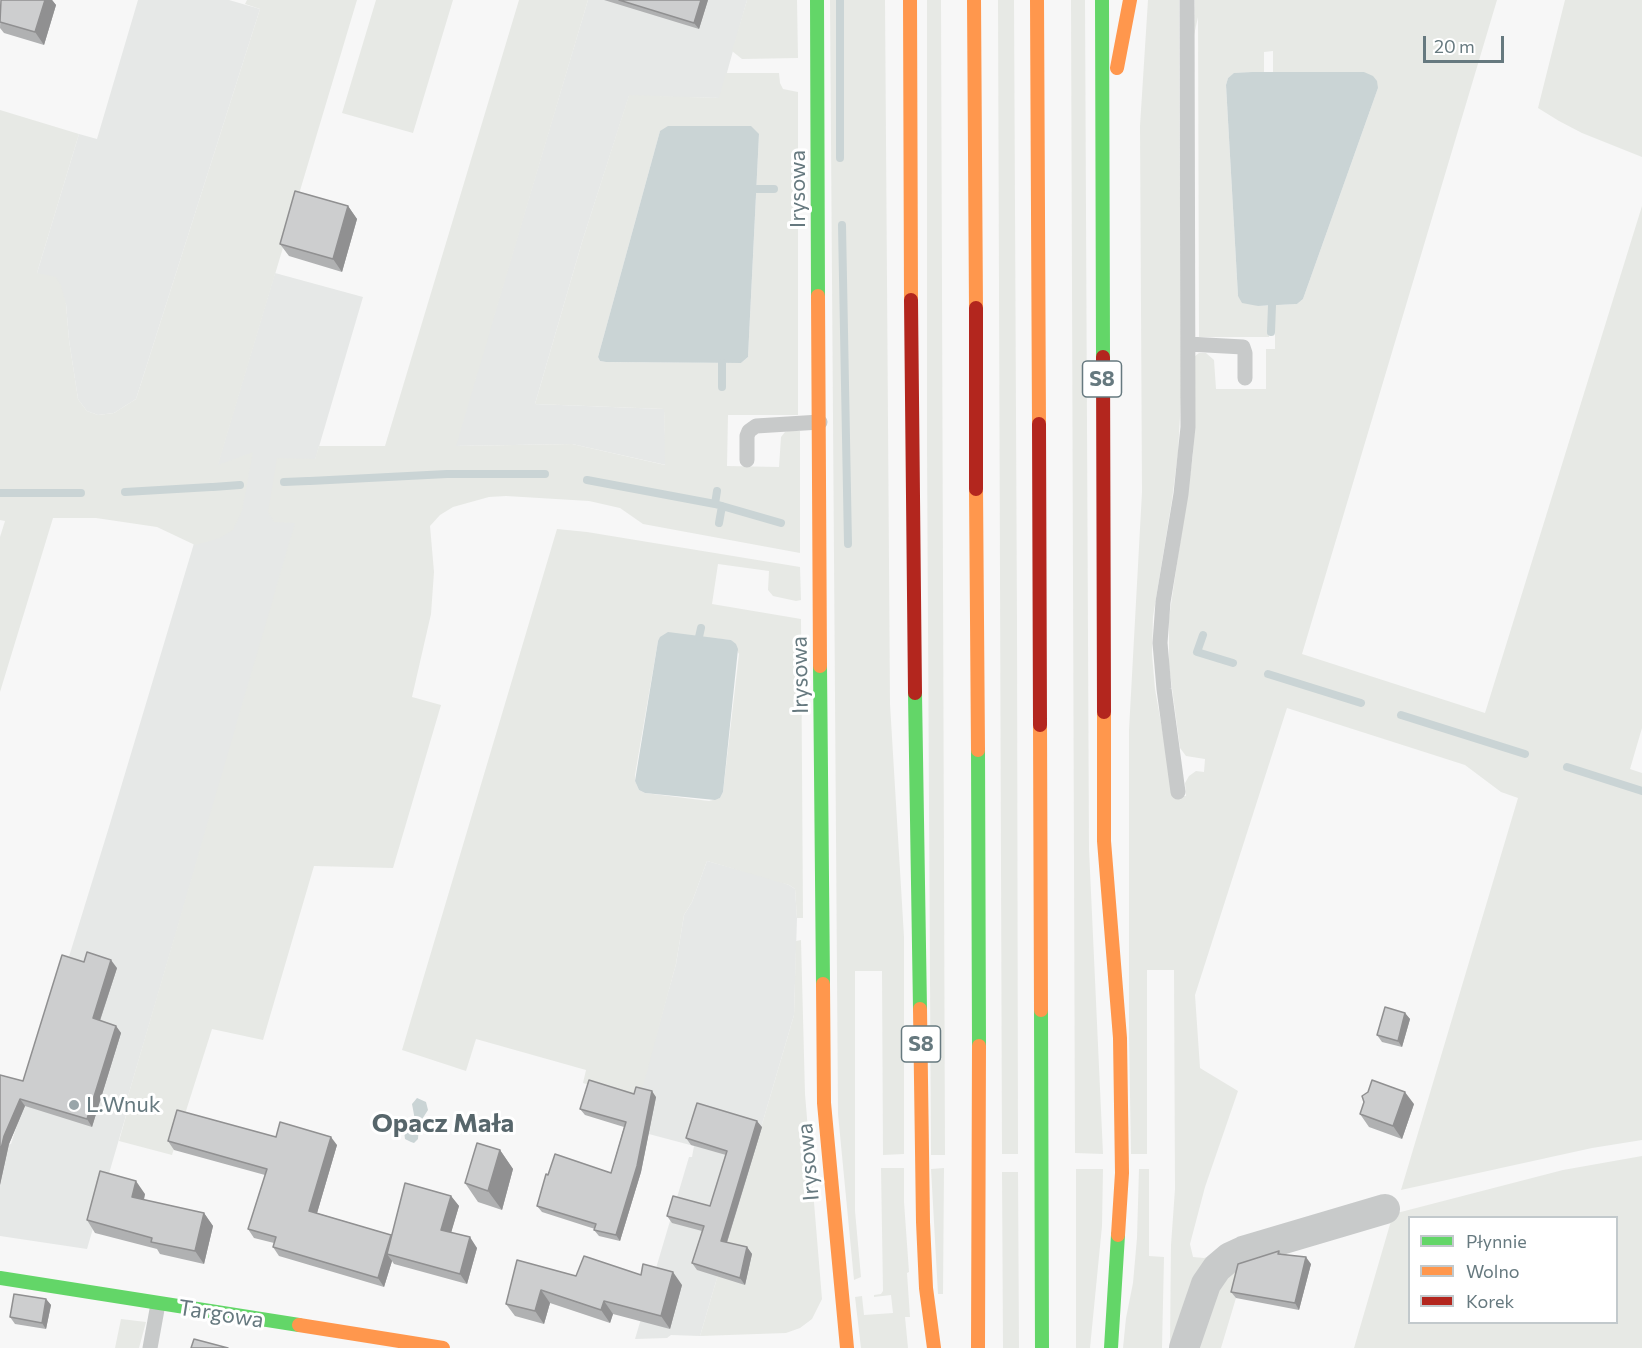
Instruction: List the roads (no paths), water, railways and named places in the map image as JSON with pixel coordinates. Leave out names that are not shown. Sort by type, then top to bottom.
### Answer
[{"type":"main road","name":"Irysowa","points":[[818,0],[824,1103],[847,1348]]},
{"type":"main road","points":[[974,0],[979,1001],[978,1348]]},
{"type":"main road","points":[[1037,0],[1042,1348]]},
{"type":"main road","name":"S8","points":[[1102,0],[1104,841],[1120,1038],[1122,1173],[1112,1348]]},
{"type":"main road","points":[[1102,152],[1130,0]]},
{"type":"main road","name":"S8","points":[[910,2],[912,512],[923,1222],[926,1288],[934,1348]]},
{"type":"main road","name":"Targowa","points":[[0,1278],[443,1348]]},
{"type":"street","points":[[1184,1348],[1206,1284],[1217,1268],[1230,1257],[1242,1251],[1385,1209]]},
{"type":"lane","points":[[1178,792],[1160,643],[1163,602],[1181,494],[1187,438],[1187,0]]},
{"type":"lane","points":[[1188,344],[1243,347],[1245,378]]},
{"type":"lane","points":[[747,460],[747,436],[749,431],[756,426],[819,422]]},
{"type":"lane","points":[[150,1348],[158,1304]]},
{"type":"waterway","points":[[840,0],[840,158]]},
{"type":"waterway","points":[[757,189],[774,189]]},
{"type":"waterway","points":[[842,225],[848,544]]},
{"type":"waterway","points":[[1271,332],[1272,305]]},
{"type":"waterway","points":[[722,363],[722,387]]},
{"type":"waterway","points":[[310,481],[447,474],[545,474]]},
{"type":"waterway","points":[[587,480],[715,504],[781,523]]},
{"type":"waterway","points":[[284,482],[308,481]]},
{"type":"waterway","points":[[213,487],[240,485]]},
{"type":"waterway","points":[[125,492],[211,487]]},
{"type":"waterway","points":[[715,504],[717,491]]},
{"type":"waterway","points":[[0,493],[81,493]]},
{"type":"waterway","points":[[719,523],[722,506]]},
{"type":"waterway","points":[[699,637],[701,628]]},
{"type":"waterway","points":[[1203,635],[1197,652],[1233,663]]},
{"type":"waterway","points":[[1268,674],[1361,703]]},
{"type":"waterway","points":[[1401,715],[1525,754]]},
{"type":"waterway","points":[[1567,767],[1642,791]]},
{"type":"place","name":"L.Wnuk","points":[[74,1105]]},
{"type":"district","name":"Opacz Mała","points":[[443,1123]]}]
